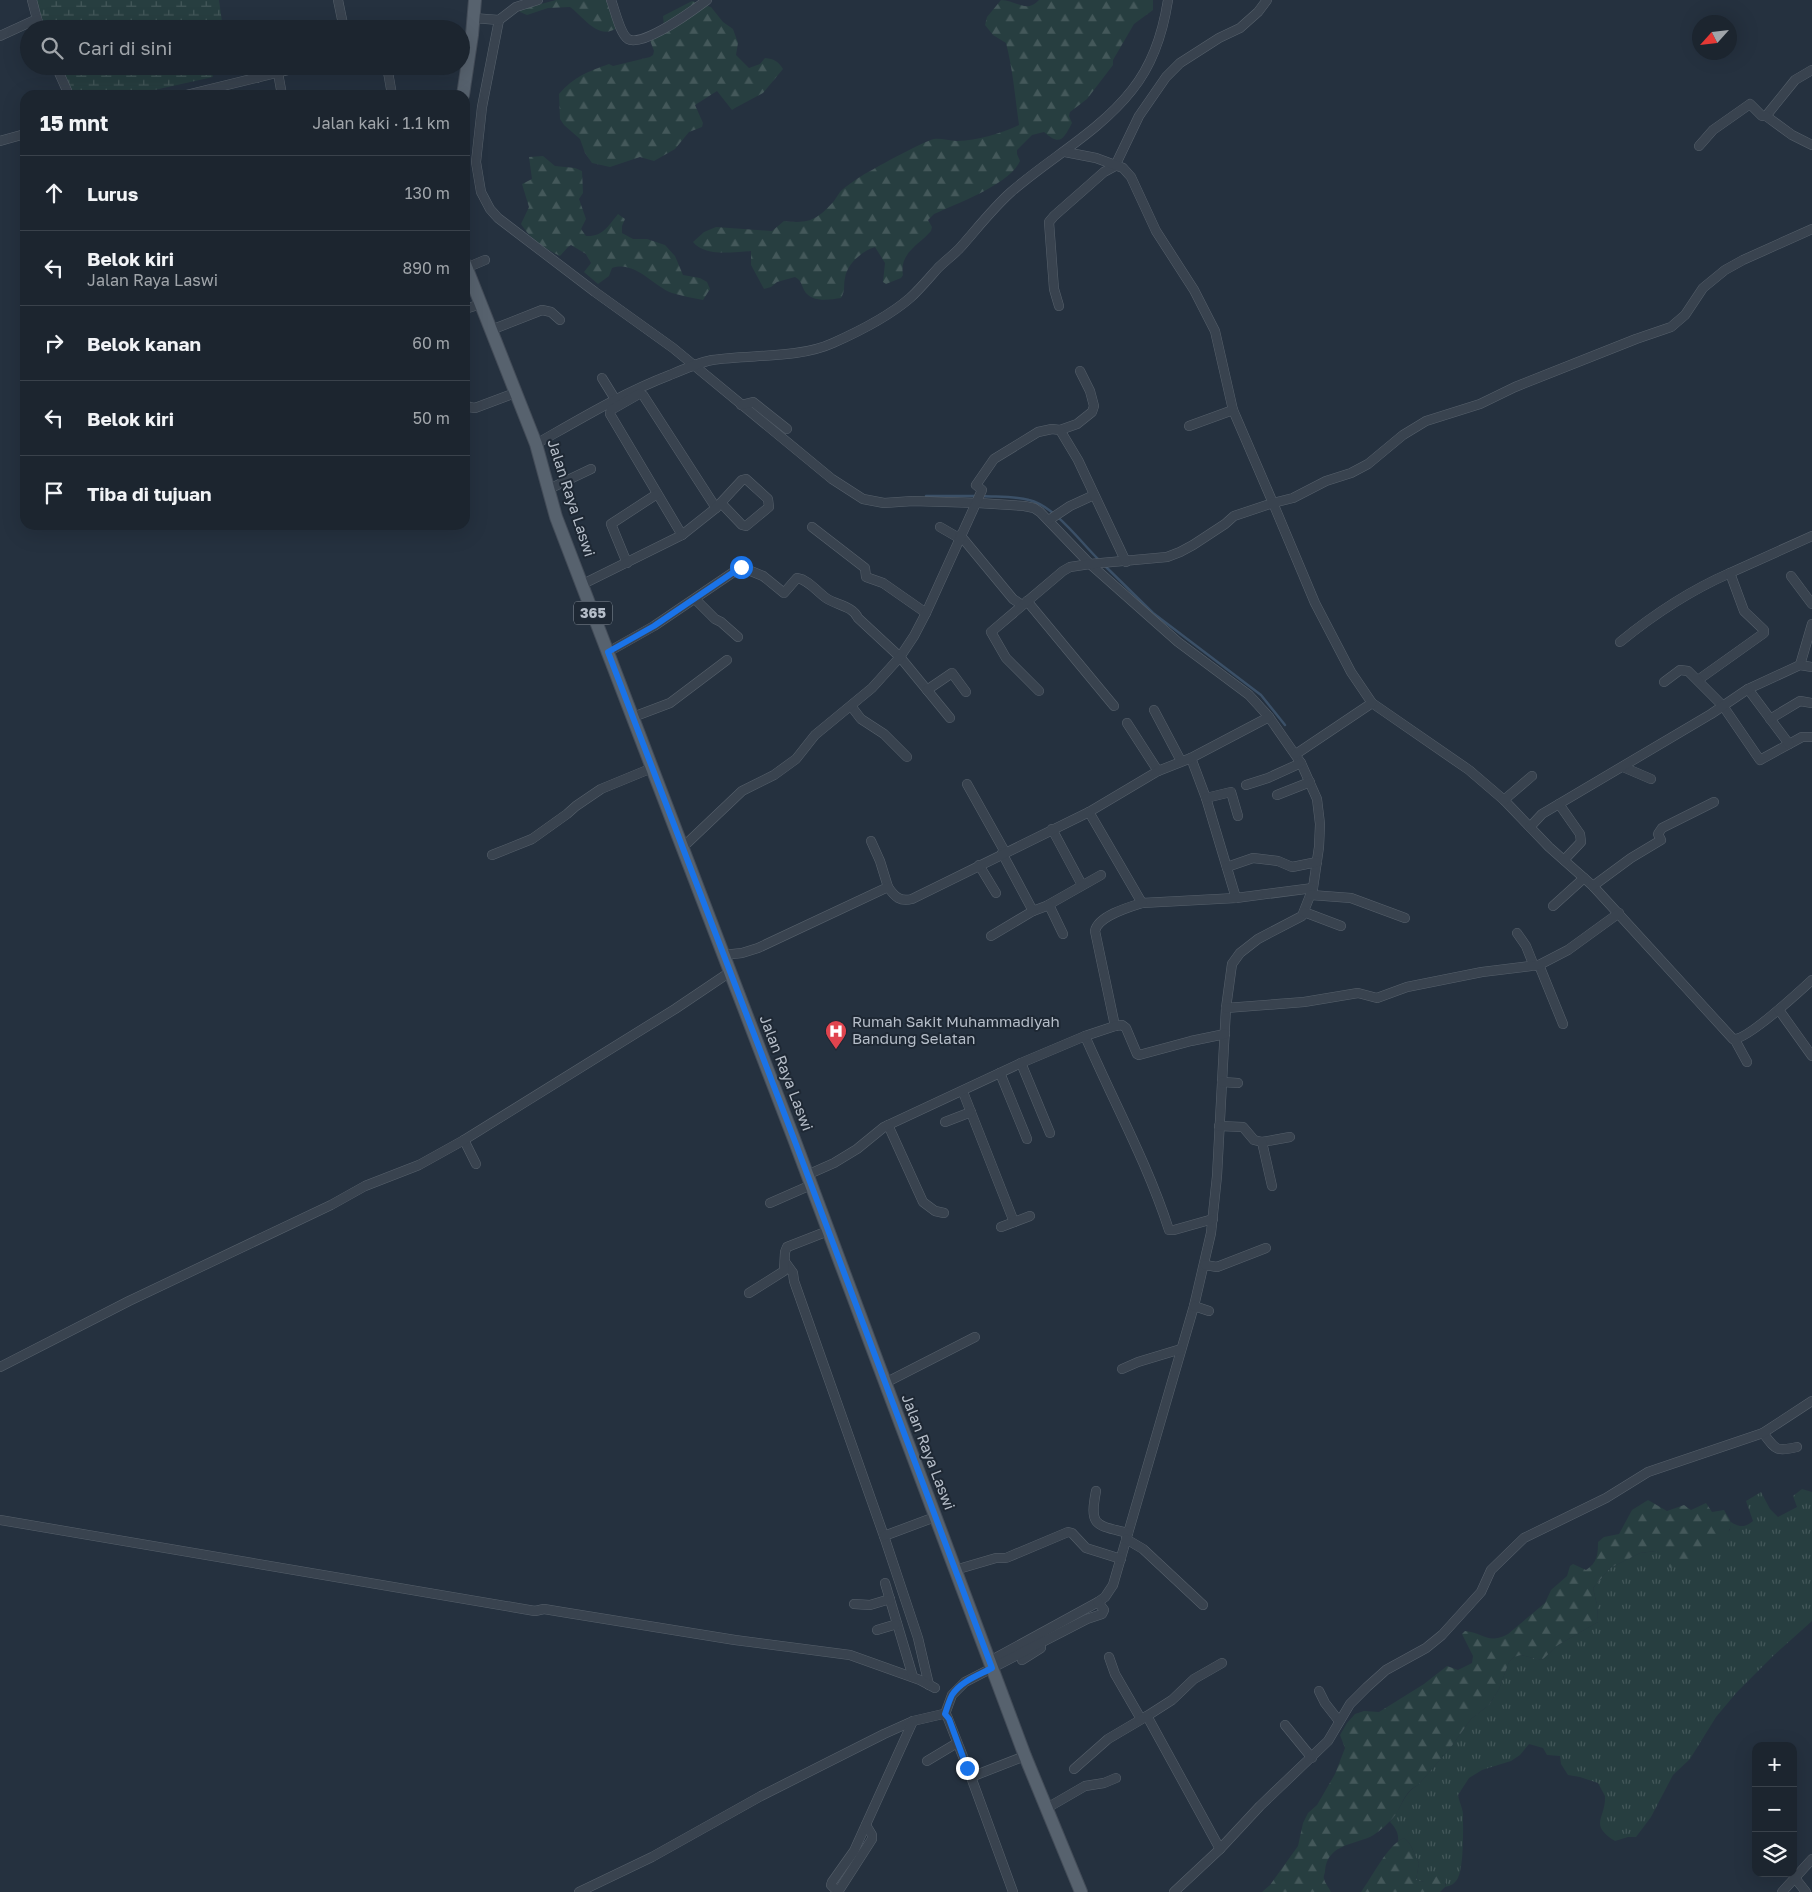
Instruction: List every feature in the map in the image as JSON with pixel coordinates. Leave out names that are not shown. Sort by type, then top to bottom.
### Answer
[{"type":"main road","points":[[470,26],[475,0]]},
{"type":"main road","points":[[463,90],[464,75]]},
{"type":"main road","name":"Jalan Raya Laswi","points":[[470,276],[536,444],[556,517],[683,847],[1025,1756],[1081,1892]]},
{"type":"street","points":[[32,0],[37,19]]},
{"type":"street","points":[[338,0],[342,20]]},
{"type":"street","points":[[538,0],[516,7],[499,20],[477,143],[477,170],[481,192],[493,213],[595,292],[673,348],[692,366],[832,479],[863,499],[884,503],[913,501],[978,503],[1034,508],[1053,517],[1090,564],[1178,642],[1248,695],[1269,717],[1300,751],[1300,763],[1317,800],[1320,838],[1315,893],[1304,912],[1295,921],[1258,938],[1236,957],[1232,964],[1231,1008],[1225,1034],[1228,1083],[1219,1126],[1208,1266],[1181,1349],[1113,1585],[1100,1605],[991,1664],[965,1682],[952,1695],[945,1714]]},
{"type":"street","points":[[611,0],[623,33],[633,41],[642,40],[673,23],[707,0]]},
{"type":"street","points":[[536,444],[615,399],[692,366],[707,362],[821,348],[884,317],[911,298],[944,262],[957,251],[1002,200],[1065,152],[1072,144],[1086,135],[1115,109],[1140,79],[1156,50],[1168,0]]},
{"type":"street","points":[[1059,306],[1054,289],[1050,222],[1054,216],[1104,172],[1115,166],[1139,116],[1166,77],[1180,63],[1219,38],[1240,28],[1258,12],[1267,0]]},
{"type":"street","points":[[473,18],[499,20]]},
{"type":"street","points":[[0,36],[20,27]]},
{"type":"street","points":[[1766,116],[1795,80],[1812,70]]},
{"type":"street","points":[[60,75],[67,90]]},
{"type":"street","points":[[207,90],[268,75]]},
{"type":"street","points":[[279,75],[281,90]]},
{"type":"street","points":[[389,75],[391,90]]},
{"type":"street","points":[[1699,146],[1713,130],[1749,104],[1762,116],[1766,116],[1792,135],[1812,145]]},
{"type":"street","points":[[0,140],[20,135]]},
{"type":"street","points":[[1065,152],[1085,155],[1123,168],[1131,177],[1142,204],[1166,249],[1206,310],[1217,338],[1233,410],[1315,603],[1351,672],[1372,703],[1469,770],[1504,800],[1619,913],[1728,1036],[1735,1040],[1747,1062]]},
{"type":"street","points":[[1039,691],[1006,658],[991,634],[992,630],[1065,569],[1090,564],[1166,557],[1180,552],[1219,529],[1234,516],[1293,498],[1326,481],[1351,473],[1368,464],[1403,435],[1426,421],[1480,404],[1524,383],[1636,338],[1671,327],[1686,315],[1703,288],[1725,270],[1812,229]]},
{"type":"street","points":[[470,265],[485,260]]},
{"type":"street","points":[[470,307],[481,304]]},
{"type":"street","points":[[491,330],[542,310],[551,312],[560,320]]},
{"type":"street","points":[[683,847],[742,791],[774,774],[796,759],[816,736],[872,688],[900,657],[926,614],[960,537],[978,503],[982,490],[976,485],[994,459],[1038,432],[1052,429],[1060,430],[1077,424],[1092,412],[1094,406],[1090,391],[1080,371]]},
{"type":"street","points":[[602,378],[615,399]]},
{"type":"street","points":[[470,407],[475,408],[515,393]]},
{"type":"street","points":[[583,584],[682,535],[719,506],[742,480],[746,479],[768,499],[769,507],[746,526],[742,525],[719,506],[643,395],[639,394],[611,410],[610,414],[682,535]]},
{"type":"street","points":[[742,405],[753,402],[787,429]]},
{"type":"street","points":[[1189,426],[1233,410]]},
{"type":"street","points":[[752,414],[764,411]]},
{"type":"street","points":[[1060,430],[1078,460],[1126,562]]},
{"type":"street","points":[[549,489],[592,469]]},
{"type":"street","points":[[627,562],[611,524],[657,494]]},
{"type":"street","points":[[1053,517],[1094,495]]},
{"type":"street","points":[[812,527],[865,568],[866,577],[883,583],[926,614]]},
{"type":"street","points":[[940,528],[960,537],[1013,599],[1025,603],[1114,706]]},
{"type":"street","points":[[1620,642],[1684,597],[1708,583],[1812,536]]},
{"type":"street","points":[[608,652],[654,626],[741,567],[763,576],[784,593],[796,578],[800,579],[807,582],[826,598],[855,612],[858,618],[900,657],[950,718]]},
{"type":"street","points":[[1698,680],[1764,633],[1764,630],[1744,611],[1730,573]]},
{"type":"street","points":[[1791,576],[1812,604]]},
{"type":"street","points":[[695,598],[715,619],[738,637]]},
{"type":"street","points":[[1800,665],[1812,624]]},
{"type":"street","points":[[633,718],[670,703],[727,660]]},
{"type":"street","points":[[1530,827],[1542,814],[1622,768],[1748,689],[1800,665],[1812,667]]},
{"type":"street","points":[[1664,682],[1680,670],[1688,671],[1723,706],[1758,760],[1762,760],[1802,737],[1812,737]]},
{"type":"street","points":[[927,690],[952,673],[966,692]]},
{"type":"street","points":[[1748,689],[1789,744]]},
{"type":"street","points":[[1770,719],[1798,702],[1812,703]]},
{"type":"street","points":[[1300,751],[1372,703]]},
{"type":"street","points":[[851,706],[862,719],[884,734],[907,757]]},
{"type":"street","points":[[1154,710],[1181,761]]},
{"type":"street","points":[[871,841],[880,861],[888,887],[901,900],[912,899],[1004,852],[1089,812],[1158,771],[1190,758],[1269,717]]},
{"type":"street","points":[[1127,723],[1158,771]]},
{"type":"street","points":[[1190,758],[1206,798],[1236,898]]},
{"type":"street","points":[[1246,785],[1268,778],[1300,763]]},
{"type":"street","points":[[492,856],[532,839],[601,789],[652,768]]},
{"type":"street","points":[[1622,768],[1651,779]]},
{"type":"street","points":[[1504,800],[1532,776]]},
{"type":"street","points":[[1277,796],[1310,782]]},
{"type":"street","points":[[967,784],[1033,911]]},
{"type":"street","points":[[1206,798],[1231,792],[1238,816]]},
{"type":"street","points":[[1593,886],[1631,858],[1661,840],[1658,834],[1662,828],[1714,802]]},
{"type":"street","points":[[1559,804],[1580,834],[1581,839],[1581,842],[1564,860]]},
{"type":"street","points":[[1089,812],[1142,902]]},
{"type":"street","points":[[1052,829],[1082,885]]},
{"type":"street","points":[[1227,867],[1253,853],[1292,867],[1317,862]]},
{"type":"street","points":[[979,865],[996,893]]},
{"type":"street","points":[[991,936],[1101,874]]},
{"type":"street","points":[[1553,906],[1584,878]]},
{"type":"street","points":[[0,1367],[129,1301],[331,1205],[365,1186],[419,1164],[464,1140],[675,1009],[742,953],[758,948],[888,887]]},
{"type":"street","points":[[1114,1026],[1095,931],[1100,921],[1120,910],[1142,902],[1315,893],[1351,898],[1405,918]]},
{"type":"street","points":[[1048,905],[1063,934]]},
{"type":"street","points":[[1304,912],[1341,926]]},
{"type":"street","points":[[1231,1008],[1304,1002],[1358,993],[1377,998],[1407,988],[1482,972],[1537,965],[1568,950],[1619,913]]},
{"type":"street","points":[[1517,933],[1537,965],[1563,1024]]},
{"type":"street","points":[[1735,1040],[1748,1033],[1779,1010],[1812,980]]},
{"type":"street","points":[[1779,1010],[1812,1056]]},
{"type":"street","points":[[770,1203],[857,1149],[888,1125],[1085,1036],[1114,1026],[1122,1026],[1126,1028],[1139,1055],[1225,1034]]},
{"type":"street","points":[[1085,1036],[1154,1185],[1169,1230],[1213,1219]]},
{"type":"street","points":[[1021,1064],[1050,1133]]},
{"type":"street","points":[[1000,1074],[1027,1139]]},
{"type":"street","points":[[963,1092],[1014,1222]]},
{"type":"street","points":[[945,1122],[971,1112]]},
{"type":"street","points":[[888,1125],[923,1202],[935,1211],[944,1213]]},
{"type":"street","points":[[1219,1126],[1243,1127],[1254,1140],[1262,1142],[1290,1137]]},
{"type":"street","points":[[464,1140],[476,1164]]},
{"type":"street","points":[[1262,1142],[1272,1186]]},
{"type":"street","points":[[1001,1226],[1030,1216]]},
{"type":"street","points":[[749,1293],[781,1274],[784,1270],[787,1247],[828,1231]]},
{"type":"street","points":[[1208,1266],[1223,1266],[1266,1248]]},
{"type":"street","points":[[0,1520],[535,1611],[544,1609],[729,1639],[850,1654],[932,1687],[918,1638],[884,1536],[794,1276],[785,1262]]},
{"type":"street","points":[[1194,1306],[1209,1311]]},
{"type":"street","points":[[885,1383],[975,1337]]},
{"type":"street","points":[[1122,1369],[1181,1349]]},
{"type":"street","points":[[1174,1892],[1220,1849],[1260,1806],[1312,1758],[1336,1731],[1339,1721],[1350,1704],[1373,1681],[1386,1670],[1426,1648],[1442,1635],[1481,1592],[1491,1570],[1528,1536],[1606,1498],[1648,1472],[1763,1433],[1812,1401]]},
{"type":"street","points":[[1763,1433],[1776,1449],[1781,1451],[1797,1447]]},
{"type":"street","points":[[1096,1491],[1092,1510],[1096,1520],[1105,1527],[1127,1536],[1203,1605]]},
{"type":"street","points":[[884,1536],[935,1517]]},
{"type":"street","points":[[955,1570],[996,1558],[1006,1558],[1068,1532],[1072,1533],[1086,1548],[1121,1558]]},
{"type":"street","points":[[885,1583],[913,1678]]},
{"type":"street","points":[[854,1604],[870,1605],[890,1599]]},
{"type":"street","points":[[877,1630],[897,1624]]},
{"type":"street","points":[[1022,1660],[1049,1643],[1048,1634]]},
{"type":"street","points":[[1109,1657],[1115,1674],[1144,1718],[1220,1849]]},
{"type":"street","points":[[1074,1769],[1108,1739],[1172,1700],[1194,1679],[1222,1663]]},
{"type":"street","points":[[1318,1690],[1339,1721]]},
{"type":"street","points":[[578,1892],[652,1857],[786,1783],[884,1734],[913,1721],[945,1714]]},
{"type":"street","points":[[945,1714],[949,1719],[1013,1892]]},
{"type":"street","points":[[834,1890],[860,1850],[866,1826],[913,1721]]},
{"type":"street","points":[[1285,1725],[1312,1758]]},
{"type":"street","points":[[927,1762],[957,1743]]},
{"type":"street","points":[[971,1777],[1025,1756]]},
{"type":"street","points":[[1047,1808],[1085,1786],[1104,1783],[1116,1778]]},
{"type":"street","points":[[1782,1892],[1812,1859]]},
{"type":"street","points":[[1796,1878],[1806,1892]]},
{"type":"green space","points":[[35,0],[219,0],[222,20],[41,20]]},
{"type":"green space","points":[[556,0],[610,0],[618,27],[611,31],[604,32],[598,30],[570,7],[548,8],[527,15],[519,10]]},
{"type":"green space","points":[[1001,0],[1030,6],[1039,0],[1153,0],[1153,10],[1134,24],[1113,60],[1113,65],[1087,99],[1070,112],[1069,116],[1072,123],[1066,134],[1058,140],[1044,132],[1032,135],[1017,150],[1020,161],[1005,178],[968,199],[934,214],[928,220],[932,227],[931,231],[907,255],[901,278],[886,284],[883,282],[885,263],[875,247],[860,255],[852,263],[846,273],[841,298],[816,299],[807,294],[800,281],[795,277],[777,282],[771,287],[764,289],[751,265],[751,251],[712,252],[698,247],[693,242],[704,232],[716,227],[772,231],[784,221],[800,222],[812,219],[823,213],[842,190],[853,181],[922,144],[934,139],[957,141],[981,138],[1019,125],[1006,43],[993,35],[985,25],[987,17]]},
{"type":"green space","points":[[692,1],[711,7],[723,22],[733,29],[738,43],[736,55],[749,68],[760,64],[765,58],[776,61],[783,69],[763,93],[732,110],[717,91],[695,105],[703,123],[702,127],[689,132],[675,149],[654,161],[640,157],[610,167],[592,163],[585,153],[580,139],[560,119],[559,94],[576,79],[594,70],[609,64],[613,66],[653,55],[654,51],[648,35],[664,26],[663,16]]},
{"type":"green space","points":[[61,75],[212,75],[213,77],[154,90],[68,90]]},
{"type":"green space","points":[[543,156],[555,166],[575,168],[582,171],[583,193],[579,199],[586,219],[581,229],[586,236],[601,233],[618,214],[625,219],[622,233],[633,239],[647,239],[665,245],[675,256],[683,275],[700,278],[707,282],[710,289],[703,300],[672,293],[644,275],[620,266],[612,268],[609,276],[598,284],[584,272],[591,263],[586,254],[571,245],[560,256],[533,239],[521,224],[529,207],[522,184],[532,179],[529,157]]},
{"type":"green space","points":[[1802,1489],[1812,1492],[1812,1621],[1737,1692],[1716,1717],[1690,1759],[1673,1775],[1651,1817],[1636,1837],[1615,1841],[1607,1835],[1600,1825],[1605,1796],[1598,1783],[1568,1775],[1561,1764],[1560,1756],[1547,1755],[1543,1748],[1529,1744],[1520,1755],[1511,1761],[1482,1770],[1469,1778],[1458,1795],[1463,1812],[1463,1847],[1460,1872],[1455,1882],[1445,1887],[1446,1883],[1416,1880],[1419,1863],[1407,1840],[1404,1838],[1398,1841],[1396,1830],[1390,1822],[1409,1792],[1418,1785],[1451,1747],[1471,1719],[1489,1705],[1499,1689],[1509,1662],[1514,1657],[1521,1655],[1542,1660],[1558,1645],[1598,1622],[1593,1588],[1610,1568],[1640,1553],[1656,1551],[1663,1554],[1670,1568],[1730,1530],[1731,1522],[1743,1526],[1753,1521],[1746,1501],[1761,1492],[1770,1509],[1778,1517],[1797,1507],[1793,1496]]},
{"type":"green space","points":[[1648,1500],[1667,1511],[1684,1505],[1691,1510],[1706,1503],[1712,1512],[1724,1510],[1731,1524],[1729,1530],[1718,1542],[1678,1566],[1670,1568],[1662,1554],[1656,1551],[1640,1553],[1610,1568],[1593,1588],[1598,1622],[1558,1645],[1542,1660],[1521,1655],[1514,1657],[1509,1662],[1499,1689],[1489,1705],[1471,1719],[1451,1747],[1418,1785],[1408,1793],[1393,1818],[1372,1836],[1341,1848],[1330,1856],[1324,1878],[1331,1892],[1262,1892],[1270,1885],[1298,1846],[1303,1823],[1308,1813],[1317,1805],[1335,1774],[1345,1748],[1340,1735],[1355,1714],[1364,1711],[1379,1712],[1424,1684],[1447,1666],[1458,1670],[1472,1663],[1473,1656],[1462,1634],[1465,1631],[1490,1638],[1508,1634],[1545,1603],[1551,1590],[1567,1576],[1570,1566],[1573,1564],[1586,1570],[1593,1565],[1598,1551],[1598,1542],[1604,1537],[1619,1534],[1632,1510]]},
{"type":"green space","points":[[1404,1838],[1411,1846],[1419,1863],[1416,1880],[1424,1882],[1437,1876],[1446,1879],[1445,1887],[1440,1892],[1361,1892],[1386,1854]]},
{"type":"waterway","points":[[926,496],[977,496]]},
{"type":"waterway","points":[[982,496],[1018,498],[1039,504],[1058,517],[1100,561]]},
{"type":"waterway","points":[[1104,565],[1153,613],[1261,695],[1285,725]]},
{"type":"place","name":"Rumah Sakit Muhammadiyah Bandung Selatan","points":[[836,1050]]},
{"type":"route","points":[[741,567],[654,626],[608,652],[794,1139],[992,1668],[965,1682],[952,1695],[945,1714],[949,1719],[967,1768]]}]
